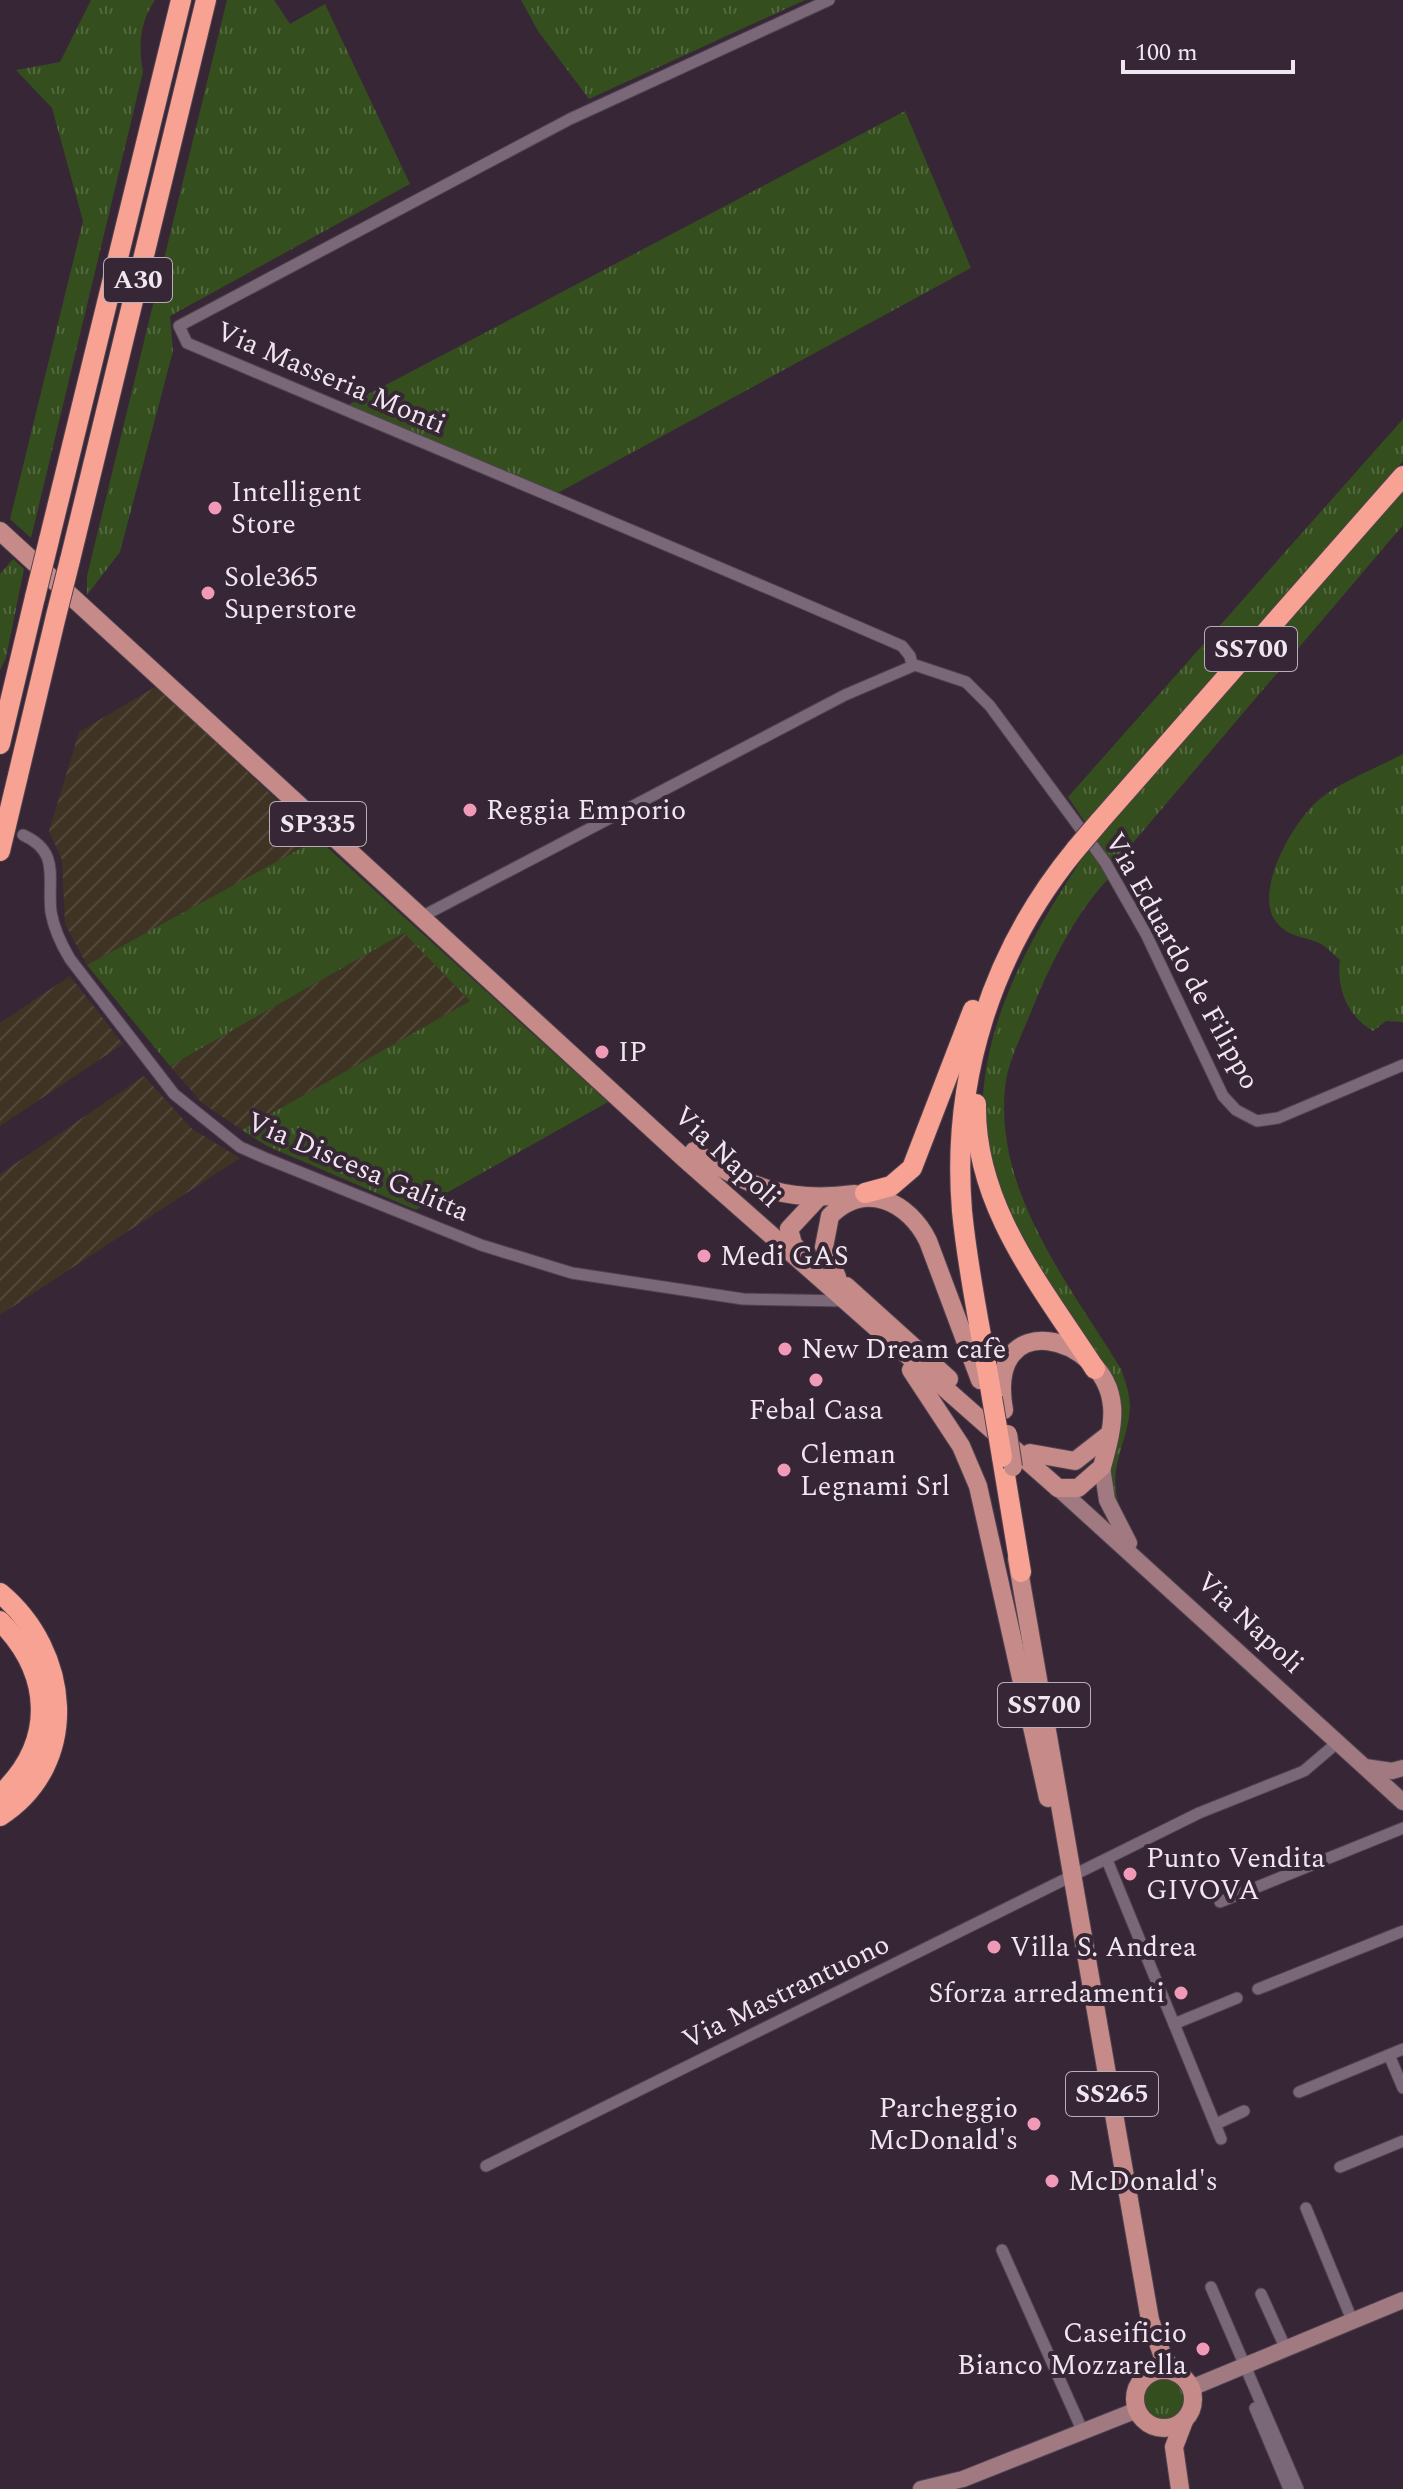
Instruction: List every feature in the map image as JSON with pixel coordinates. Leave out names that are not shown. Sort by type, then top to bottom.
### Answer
[{"type":"highway","name":"A30","points":[[0,744],[181,0]]},
{"type":"highway","name":"A30","points":[[0,851],[206,0]]},
{"type":"highway","name":"SS700","points":[[1021,1572],[965,1239],[961,1149],[973,1050],[997,977],[1009,949],[1054,875],[1403,476]]},
{"type":"highway","points":[[865,1193],[891,1186],[912,1168],[987,977],[999,957],[1009,949]]},
{"type":"highway","points":[[997,977],[997,1004],[977,1084],[976,1124],[984,1170],[993,1202],[1007,1233],[1095,1369]]},
{"type":"highway","points":[[0,1593],[18,1608],[48,1656],[58,1695],[59,1723],[49,1760],[33,1786],[0,1816]]},
{"type":"highway","points":[[0,1621],[23,1647],[36,1673],[42,1700],[40,1731],[28,1758],[0,1795]]},
{"type":"main road","name":"SP335","points":[[0,531],[638,1113]]},
{"type":"main road","name":"Via Napoli","points":[[638,1113],[869,1324],[1138,1558],[1400,1796]]},
{"type":"main road","name":"Via Napoli","points":[[638,1113],[694,1151],[837,1277],[1030,1453],[1058,1488]]},
{"type":"main road","points":[[694,1151],[750,1184],[780,1195],[817,1199],[865,1193]]},
{"type":"main road","points":[[837,1277],[824,1247],[825,1229],[838,1208],[866,1197],[887,1199],[903,1207],[920,1224],[928,1241],[993,1399]]},
{"type":"main road","points":[[817,1199],[792,1223],[790,1236],[795,1248],[843,1291],[869,1324]]},
{"type":"main road","points":[[993,1399],[1009,1357],[1020,1347],[1051,1340],[1067,1345],[1095,1369],[1112,1403],[1102,1467],[1107,1500],[1138,1558]]},
{"type":"main road","points":[[893,1345],[961,1446],[978,1486],[1051,1811],[1073,1872]]},
{"type":"main road","points":[[1102,1467],[1078,1488],[1058,1488],[1066,1469],[1107,1436]]},
{"type":"main road","points":[[1030,1453],[1075,1461]]},
{"type":"main road","name":"SS700","points":[[1021,1572],[1073,1872]]},
{"type":"main road","points":[[1365,1767],[1392,1771],[1403,1768]]},
{"type":"main road","points":[[1400,1796],[1403,1778]]},
{"type":"main road","name":"SS265","points":[[1073,1872],[1150,2320],[1163,2357],[1191,2388]]},
{"type":"main road","points":[[1178,2480],[1174,2447],[1192,2409],[1191,2388],[1403,2300]]},
{"type":"main road","name":"SS265","points":[[1141,2415],[1136,2393],[1143,2379],[1150,2320]]},
{"type":"main road","points":[[1143,2379],[1158,2370],[1175,2372]]},
{"type":"main road","points":[[921,2489],[963,2479],[1083,2432],[1141,2415]]},
{"type":"main road","points":[[1141,2415],[1160,2428],[1184,2421]]},
{"type":"main road","points":[[1141,2415],[1168,2449],[1178,2480]]},
{"type":"street","name":"Via Masseria Monti","points":[[829,0],[570,119],[179,326],[187,343],[552,498],[734,571],[902,646],[912,665]]},
{"type":"street","points":[[421,917],[845,695],[912,665]]},
{"type":"street","name":"Via Eduardo de Filippo","points":[[912,665],[966,682],[990,706],[1105,862],[1146,934],[1197,1049],[1223,1096],[1236,1110],[1257,1121],[1278,1118],[1403,1065]]},
{"type":"street","name":"Via Discesa Galitta","points":[[23,835],[40,842],[48,856],[51,914],[58,937],[70,959],[174,1094],[240,1147],[481,1245],[572,1273],[743,1299],[845,1301]]},
{"type":"street","name":"Via Mastrantuono","points":[[486,2166],[1073,1872],[1107,1860],[1199,1813],[1304,1771],[1338,1742]]},
{"type":"street","points":[[1220,1902],[1403,1828]]},
{"type":"street","points":[[1107,1860],[1221,2139]]},
{"type":"street","points":[[1258,1989],[1403,1931]]},
{"type":"street","points":[[1174,2024],[1237,1998]]},
{"type":"street","points":[[1299,2092],[1403,2049]]},
{"type":"street","points":[[1389,2055],[1403,2088]]},
{"type":"street","points":[[1216,2124],[1244,2111]]},
{"type":"street","points":[[1340,2167],[1403,2141]]},
{"type":"street","points":[[1306,2208],[1352,2320]]},
{"type":"street","points":[[1002,2250],[1083,2432]]},
{"type":"street","points":[[1211,2287],[1289,2489]]},
{"type":"street","points":[[1261,2294],[1285,2347]]},
{"type":"street","points":[[1242,2365],[1298,2489]]},
{"type":"shaded area","points":[[157,686],[318,839],[87,965],[65,924],[62,860],[49,831],[79,732]]},
{"type":"shaded area","points":[[404,933],[470,1001],[242,1130],[202,1103],[170,1066]]},
{"type":"shaded area","points":[[70,976],[123,1044],[0,1126],[0,1023]]},
{"type":"shaded area","points":[[144,1076],[192,1129],[240,1158],[0,1315],[0,1174]]},
{"type":"green space","points":[[91,0],[155,0],[143,25],[143,72],[31,538],[10,519],[83,221],[52,108],[16,70],[60,62]]},
{"type":"green space","points":[[227,0],[274,0],[290,24],[325,4],[410,184],[170,316],[173,351],[120,552],[87,595],[87,576]]},
{"type":"green space","points":[[521,0],[805,0],[589,99],[538,31]]},
{"type":"green space","points":[[905,111],[971,268],[554,495],[346,406]]},
{"type":"green space","points":[[1403,419],[1403,461],[1085,822],[1068,797]]},
{"type":"green space","points":[[1403,489],[1403,525],[1114,865],[1096,840]]},
{"type":"green space","points":[[13,559],[24,569],[6,658],[0,670],[0,574]]},
{"type":"green space","points":[[1403,754],[1403,1022],[1386,1021],[1373,1031],[1357,1018],[1346,1001],[1340,981],[1340,960],[1321,944],[1282,928],[1270,910],[1269,894],[1289,838],[1311,808],[1340,786]]},
{"type":"green space","points":[[318,839],[608,1102],[416,1210],[267,1146],[242,1130],[470,1001],[404,933],[170,1066],[87,965]]},
{"type":"green space","points":[[1090,847],[1110,877],[1086,906],[1066,939],[1033,1007],[1007,1078],[1005,1127],[1012,1164],[1040,1236],[1121,1369],[1127,1388],[1130,1407],[1115,1480],[1120,1508],[1115,1509],[1108,1471],[1120,1414],[1039,1281],[1010,1225],[998,1197],[985,1150],[983,1104],[988,1058],[1000,1013],[1018,969],[1040,926]]},
{"type":"green space","points":[[1163,2376],[1179,2383],[1186,2399],[1179,2415],[1163,2422],[1147,2415],[1140,2399],[1147,2383]]},
{"type":"place","name":"Intelligent Store","points":[[215,508]]},
{"type":"place","name":"Sole365 Superstore","points":[[208,593]]},
{"type":"place","name":"Reggia Emporio","points":[[470,810]]},
{"type":"place","name":"IP","points":[[602,1052]]},
{"type":"place","name":"Medi GAS","points":[[704,1256]]},
{"type":"place","name":"New Dream cafè","points":[[785,1349]]},
{"type":"place","name":"Febal Casa","points":[[816,1380]]},
{"type":"place","name":"Cleman Legnami Srl","points":[[784,1470]]},
{"type":"place","name":"Punto Vendita GIVOVA","points":[[1130,1874]]},
{"type":"place","name":"Villa S. Andrea","points":[[994,1947]]},
{"type":"place","name":"Sforza arredamenti","points":[[1181,1993]]},
{"type":"place","name":"Parcheggio McDonald's","points":[[1034,2124]]},
{"type":"place","name":"McDonald's","points":[[1052,2181]]},
{"type":"place","name":"Caseificio Bianco Mozzarella","points":[[1203,2349]]}]
